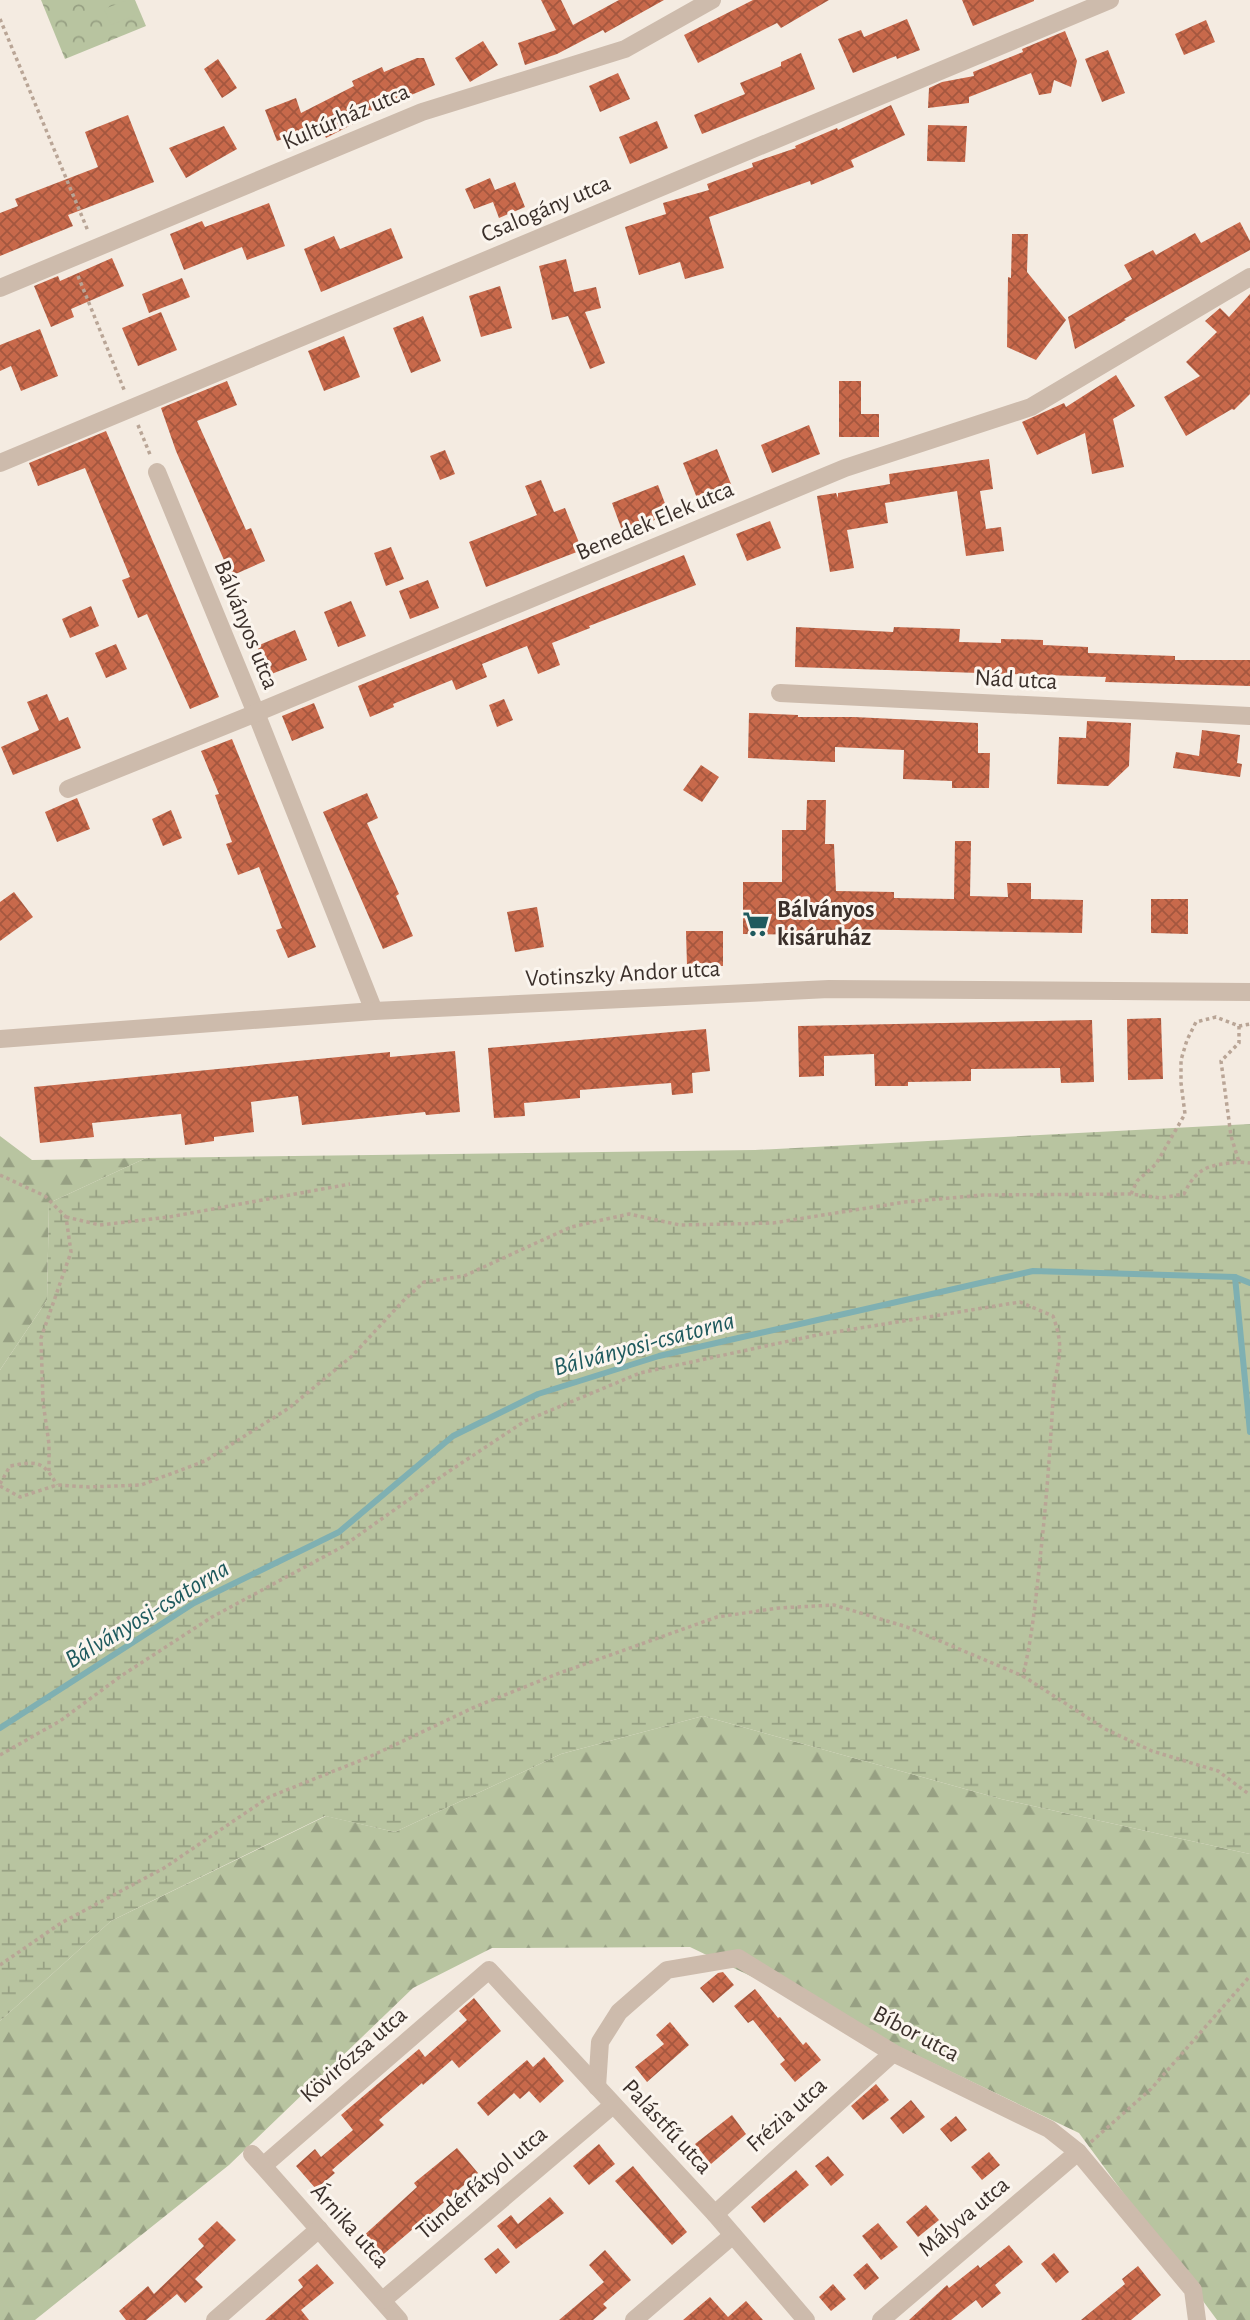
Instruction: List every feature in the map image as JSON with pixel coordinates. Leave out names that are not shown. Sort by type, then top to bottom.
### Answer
[{"type":"street","name":"Kultúrház utca","points":[[0,288],[422,111],[625,48],[712,0]]},
{"type":"street","name":"Csalogány utca","points":[[0,463],[1110,0]]},
{"type":"street","name":"Benedek Elek utca","points":[[68,789],[845,468],[1031,407],[1250,278]]},
{"type":"street","name":"Bálványos utca","points":[[157,472],[374,1011]]},
{"type":"street","name":"Nád utca","points":[[780,693],[1250,716]]},
{"type":"street","name":"Votinszky Andor utca","points":[[0,1039],[374,1011],[829,989],[1250,992]]},
{"type":"street","name":"Bíbor utca","points":[[597,2087],[600,2042],[619,2012],[667,1970],[738,1958],[893,2053],[1049,2129],[1078,2152],[1193,2290],[1197,2320]]},
{"type":"street","name":"Palástfű utca","points":[[489,1970],[715,2214],[806,2320]]},
{"type":"street","name":"Kövirózsa utca","points":[[258,2160],[489,1970]]},
{"type":"street","name":"Frézia utca","points":[[715,2214],[893,2053]]},
{"type":"street","name":"Tündérfátyol utca","points":[[383,2300],[613,2105]]},
{"type":"street","name":"Mályva utca","points":[[881,2320],[1078,2152]]},
{"type":"street","name":"Árnika utca","points":[[258,2160],[399,2320]]},
{"type":"street","points":[[215,2320],[319,2229]]},
{"type":"street","points":[[634,2320],[733,2235]]},
{"type":"path","points":[[0,19],[96,249]]},
{"type":"path","points":[[71,259],[157,472]]},
{"type":"path","points":[[1131,1194],[1137,1181],[1156,1164],[1185,1114],[1181,1060],[1186,1040],[1196,1022],[1216,1017],[1239,1026],[1250,1024]]},
{"type":"path","points":[[1239,1026],[1239,1043],[1221,1061],[1231,1136],[1239,1162]]},
{"type":"path","points":[[49,1471],[33,1462],[10,1466],[0,1485],[20,1497],[57,1485],[141,1485],[205,1461],[289,1408],[352,1356],[402,1301],[424,1282],[464,1276],[571,1227],[629,1214],[680,1225],[773,1223],[905,1202],[983,1195],[1131,1194],[1161,1198],[1184,1194],[1191,1179],[1209,1166],[1250,1163]]},
{"type":"path","points":[[0,1175],[45,1196],[66,1217],[100,1225],[350,1184]]},
{"type":"path","points":[[57,1485],[49,1471],[41,1338],[71,1252],[66,1217]]},
{"type":"path","points":[[0,1755],[60,1721],[121,1676],[212,1617],[342,1547],[525,1420],[640,1373],[817,1335],[1020,1302],[1054,1316],[1061,1338],[1060,1360],[1054,1384],[1039,1573],[1030,1645],[1023,1676]]},
{"type":"path","points":[[0,1965],[61,1923],[164,1868],[269,1797],[369,1757],[477,1706],[556,1674],[717,1617],[779,1608],[834,1605],[907,1627],[1023,1676],[1105,1730],[1152,1751],[1218,1771],[1250,1795]]},
{"type":"path","points":[[1078,2152],[1151,2089],[1250,1976]]},
{"type":"green space","points":[[41,0],[135,0],[146,26],[65,59]]},
{"type":"green space","points":[[128,0],[136,15],[111,25],[104,9]]},
{"type":"green space","points":[[1250,1124],[1250,1854],[1001,1799],[703,1716],[561,1754],[395,1832],[325,1816],[111,1921],[0,2021],[0,1370],[47,1300],[49,1203],[146,1158],[755,1150]]},
{"type":"green space","points":[[0,1136],[32,1160],[146,1158],[49,1203],[47,1300],[0,1370]]},
{"type":"green space","points":[[703,1716],[1001,1799],[1250,1854],[1250,2320],[1217,2320],[1079,2133],[690,1947],[492,1948],[413,1988],[229,2165],[35,2320],[0,2320],[0,2021],[111,1921],[326,1816],[395,1832],[561,1754]]},
{"type":"building","points":[[541,0],[561,0],[573,25],[619,0],[664,0],[605,33],[603,30],[557,54],[525,65],[518,43],[556,30]]},
{"type":"building","points":[[753,0],[829,0],[781,28],[777,23],[698,63],[684,35]]},
{"type":"building","points":[[962,0],[1034,0],[1034,1],[973,26]]},
{"type":"building","points":[[907,19],[920,50],[897,59],[896,56],[853,73],[838,39],[861,30],[864,37]]},
{"type":"building","points":[[1206,20],[1215,42],[1184,55],[1175,34]]},
{"type":"building","points":[[1065,31],[1077,61],[1071,87],[1054,80],[1051,93],[1039,95],[1031,73],[969,97],[969,103],[928,108],[929,88],[942,82],[974,76],[973,72]]},
{"type":"building","points":[[483,41],[498,65],[470,82],[455,58]]},
{"type":"building","points":[[1108,50],[1125,93],[1102,102],[1085,59]]},
{"type":"building","points":[[801,53],[815,89],[702,134],[694,115],[745,94],[740,83],[781,66],[781,62]]},
{"type":"building","points":[[417,58],[424,58],[435,85],[404,98],[403,96],[351,120],[353,124],[326,138],[320,125],[277,141],[265,110],[296,98],[301,113],[354,86],[352,81],[382,67],[384,72]]},
{"type":"building","points":[[218,59],[237,88],[222,98],[204,69]]},
{"type":"building","points":[[618,73],[630,99],[600,112],[589,86]]},
{"type":"building","points":[[891,105],[905,135],[851,160],[854,167],[811,185],[810,181],[709,217],[724,268],[685,279],[680,262],[639,275],[625,227],[666,214],[663,203],[709,190],[707,184],[753,167],[752,163],[796,148],[795,146],[837,128],[838,130]]},
{"type":"building","points":[[128,115],[154,182],[68,215],[73,226],[0,256],[0,213],[18,206],[15,199],[98,167],[85,132]]},
{"type":"building","points":[[657,121],[668,148],[630,164],[619,137]]},
{"type":"building","points":[[928,125],[967,126],[965,162],[927,161]]},
{"type":"building","points":[[224,126],[237,149],[186,178],[169,148]]},
{"type":"building","points":[[490,178],[495,190],[515,182],[525,207],[499,218],[493,202],[474,209],[465,189]]},
{"type":"building","points":[[269,203],[285,246],[247,260],[242,247],[184,270],[170,234],[202,221],[205,227]]},
{"type":"building","points":[[1240,222],[1250,241],[1250,250],[1075,349],[1068,317],[1132,279],[1124,265],[1153,250],[1156,255],[1195,233],[1201,243]]},
{"type":"building","points":[[391,228],[403,258],[321,292],[304,249],[334,236],[340,249]]},
{"type":"building","points":[[1012,234],[1028,234],[1027,272],[1066,320],[1036,360],[1007,347]]},
{"type":"building","points":[[112,258],[124,286],[71,309],[74,317],[51,327],[34,286],[58,276],[60,281]]},
{"type":"building","points":[[566,259],[574,292],[596,287],[601,308],[585,312],[605,363],[590,369],[568,316],[552,320],[539,266]]},
{"type":"building","points":[[182,278],[190,297],[149,313],[142,294]]},
{"type":"building","points":[[500,286],[512,328],[481,337],[469,296]]},
{"type":"building","points":[[1250,294],[1250,394],[1234,410],[1186,436],[1164,397],[1200,376],[1186,362],[1217,332],[1205,321],[1220,308],[1229,317]]},
{"type":"building","points":[[161,312],[177,350],[138,366],[122,328]]},
{"type":"building","points":[[423,316],[441,361],[411,373],[393,328]]},
{"type":"building","points":[[40,329],[58,376],[21,391],[11,366],[0,371],[0,345]]},
{"type":"building","points":[[344,336],[360,377],[324,391],[308,351]]},
{"type":"building","points":[[1116,375],[1135,406],[1113,419],[1124,467],[1092,474],[1085,433],[1037,455],[1022,422],[1064,403],[1066,407]]},
{"type":"building","points":[[227,381],[237,405],[197,421],[246,530],[251,528],[265,561],[231,576],[176,451],[161,408]]},
{"type":"building","points":[[839,381],[861,381],[861,414],[879,414],[879,437],[839,437]]},
{"type":"building","points":[[809,425],[820,454],[772,473],[761,445]]},
{"type":"building","points":[[106,431],[219,697],[190,709],[147,614],[138,618],[122,580],[130,577],[85,468],[38,486],[29,463]]},
{"type":"building","points":[[717,449],[733,489],[699,503],[683,463]]},
{"type":"building","points":[[445,450],[455,474],[440,480],[430,456]]},
{"type":"building","points":[[989,459],[993,489],[980,491],[986,529],[1001,527],[1004,551],[966,556],[957,491],[885,503],[888,523],[847,530],[854,568],[830,572],[817,496],[836,493],[838,498],[838,493],[890,484],[889,474]]},
{"type":"building","points":[[541,480],[554,512],[565,508],[582,550],[486,587],[469,542],[537,515],[525,486]]},
{"type":"building","points":[[658,485],[669,514],[623,533],[612,503]]},
{"type":"building","points":[[770,521],[781,548],[747,561],[736,534]]},
{"type":"building","points":[[391,547],[404,579],[386,586],[374,553]]},
{"type":"building","points":[[684,555],[696,585],[552,643],[560,665],[538,674],[527,646],[482,664],[487,677],[456,690],[452,680],[393,704],[394,707],[370,717],[358,686]]},
{"type":"building","points":[[428,580],[439,608],[410,619],[399,591]]},
{"type":"building","points":[[351,601],[366,636],[338,647],[324,612]]},
{"type":"building","points":[[91,606],[99,626],[70,638],[62,619]]},
{"type":"building","points":[[796,627],[893,632],[894,627],[960,629],[959,642],[1043,640],[1043,645],[1088,647],[1088,653],[1175,656],[1175,660],[1250,660],[1250,686],[1105,682],[1106,677],[795,667]]},
{"type":"building","points":[[295,630],[307,660],[269,675],[257,646]]},
{"type":"building","points":[[116,644],[127,669],[106,678],[95,653]]},
{"type":"building","points":[[47,694],[59,721],[68,717],[81,748],[13,775],[1,747],[39,730],[27,702]]},
{"type":"building","points":[[504,699],[513,720],[497,727],[489,705]]},
{"type":"building","points":[[314,703],[324,728],[292,741],[282,716]]},
{"type":"building","points":[[749,713],[978,723],[978,753],[990,753],[989,788],[952,788],[952,781],[903,779],[904,750],[835,747],[835,762],[748,758]]},
{"type":"building","points":[[1087,721],[1131,723],[1129,766],[1108,786],[1057,784],[1059,737],[1086,738]]},
{"type":"building","points":[[1202,730],[1240,735],[1237,763],[1242,764],[1240,777],[1173,768],[1176,752],[1199,756]]},
{"type":"building","points":[[232,739],[316,947],[288,958],[276,930],[282,928],[259,867],[238,875],[226,844],[232,842],[215,795],[219,794],[201,751]]},
{"type":"building","points":[[701,765],[719,777],[702,802],[683,790]]},
{"type":"building","points":[[367,793],[378,818],[367,823],[399,894],[396,896],[413,936],[383,949],[323,812]]},
{"type":"building","points":[[77,798],[90,829],[57,842],[45,812]]},
{"type":"building","points":[[807,800],[826,800],[825,844],[834,844],[836,891],[894,892],[894,898],[954,899],[955,841],[971,841],[970,896],[1008,897],[1007,883],[1031,883],[1031,899],[1083,900],[1082,933],[838,929],[838,935],[743,934],[743,882],[782,882],[782,830],[806,830]]},
{"type":"building","points":[[171,810],[182,838],[163,846],[152,819]]},
{"type":"building","points":[[14,892],[33,917],[0,941],[0,902]]},
{"type":"building","points":[[1151,899],[1188,899],[1188,934],[1151,933]]},
{"type":"building","points":[[537,907],[544,947],[515,952],[507,912]]},
{"type":"building","points":[[686,931],[723,931],[723,966],[687,966]]},
{"type":"building","points":[[1161,1018],[1163,1079],[1128,1080],[1127,1019]]},
{"type":"building","points":[[1092,1020],[1094,1082],[1061,1083],[1060,1068],[971,1069],[971,1081],[908,1082],[908,1086],[875,1086],[874,1054],[824,1056],[824,1076],[799,1077],[798,1026]]},
{"type":"building","points":[[706,1029],[710,1071],[692,1073],[693,1093],[672,1095],[671,1083],[580,1090],[580,1098],[524,1103],[525,1116],[494,1118],[488,1048]]},
{"type":"building","points":[[455,1051],[460,1112],[426,1115],[425,1112],[302,1125],[298,1096],[251,1102],[254,1132],[214,1137],[214,1141],[185,1145],[181,1114],[92,1123],[94,1137],[40,1143],[34,1087],[390,1052],[390,1057]]},
{"type":"building","points":[[723,1972],[734,1985],[713,2003],[700,1988]]},
{"type":"building","points":[[755,1989],[803,2045],[806,2042],[821,2060],[795,2082],[780,2064],[785,2060],[753,2020],[748,2023],[734,2006]]},
{"type":"building","points":[[474,1998],[501,2031],[459,2068],[452,2060],[423,2085],[422,2083],[379,2120],[384,2125],[332,2170],[335,2173],[316,2189],[296,2166],[315,2149],[321,2157],[353,2130],[341,2115],[419,2049],[425,2057],[467,2020],[459,2011]]},
{"type":"building","points":[[670,2022],[689,2045],[647,2082],[635,2067],[664,2044],[656,2035]]},
{"type":"building","points":[[544,2057],[564,2081],[540,2103],[529,2091],[520,2099],[514,2093],[488,2116],[477,2103],[527,2060],[533,2067]]},
{"type":"building","points":[[876,2084],[889,2100],[863,2120],[851,2106]]},
{"type":"building","points":[[911,2100],[925,2117],[903,2134],[890,2118]]},
{"type":"building","points":[[732,2115],[746,2134],[711,2164],[695,2144]]},
{"type":"building","points":[[956,2116],[967,2130],[951,2142],[940,2129]]},
{"type":"building","points":[[599,2144],[615,2164],[589,2185],[573,2166]]},
{"type":"building","points":[[457,2148],[478,2173],[378,2259],[360,2239],[417,2187],[414,2183]]},
{"type":"building","points":[[989,2152],[1000,2165],[982,2180],[971,2167]]},
{"type":"building","points":[[828,2156],[844,2175],[831,2186],[815,2166]]},
{"type":"building","points":[[633,2166],[687,2232],[672,2245],[615,2181]]},
{"type":"building","points":[[796,2170],[809,2185],[764,2223],[751,2207]]},
{"type":"building","points":[[550,2197],[564,2213],[516,2249],[497,2226],[511,2215],[518,2224]]},
{"type":"building","points":[[926,2205],[939,2220],[918,2237],[906,2222]]},
{"type":"building","points":[[217,2221],[236,2240],[195,2279],[203,2287],[185,2303],[177,2294],[146,2320],[126,2320],[119,2311],[148,2286],[154,2294],[204,2246],[198,2239]]},
{"type":"building","points":[[878,2223],[898,2247],[881,2260],[862,2236]]},
{"type":"building","points":[[1009,2245],[1023,2262],[995,2285],[1001,2293],[982,2308],[976,2300],[951,2320],[909,2320],[947,2285],[949,2288],[978,2265],[980,2268]]},
{"type":"building","points":[[498,2248],[510,2262],[496,2274],[484,2259]]},
{"type":"building","points":[[605,2250],[631,2280],[603,2304],[607,2308],[593,2320],[559,2320],[604,2282],[589,2265]]},
{"type":"building","points":[[1054,2253],[1069,2272],[1056,2283],[1041,2264]]},
{"type":"building","points":[[867,2263],[879,2278],[865,2290],[853,2275]]},
{"type":"building","points":[[317,2264],[334,2283],[301,2310],[309,2320],[265,2320],[303,2287],[298,2280]]},
{"type":"building","points":[[1138,2266],[1161,2295],[1131,2320],[1081,2320],[1125,2284],[1122,2279]]},
{"type":"building","points":[[833,2284],[846,2299],[831,2311],[819,2297]]},
{"type":"building","points":[[710,2297],[728,2317],[746,2301],[763,2320],[683,2320]]},
{"type":"waterway","name":"Bálványosi-csatorna","points":[[0,1728],[194,1603],[339,1532],[453,1436],[538,1394],[659,1356],[1033,1271],[1235,1277],[1250,1283]]},
{"type":"waterway","name":"Bálványosi-csatorna","points":[[1235,1277],[1250,1432]]},
{"type":"place","name":"Bálványos kisáruház","points":[[756,924]]}]
